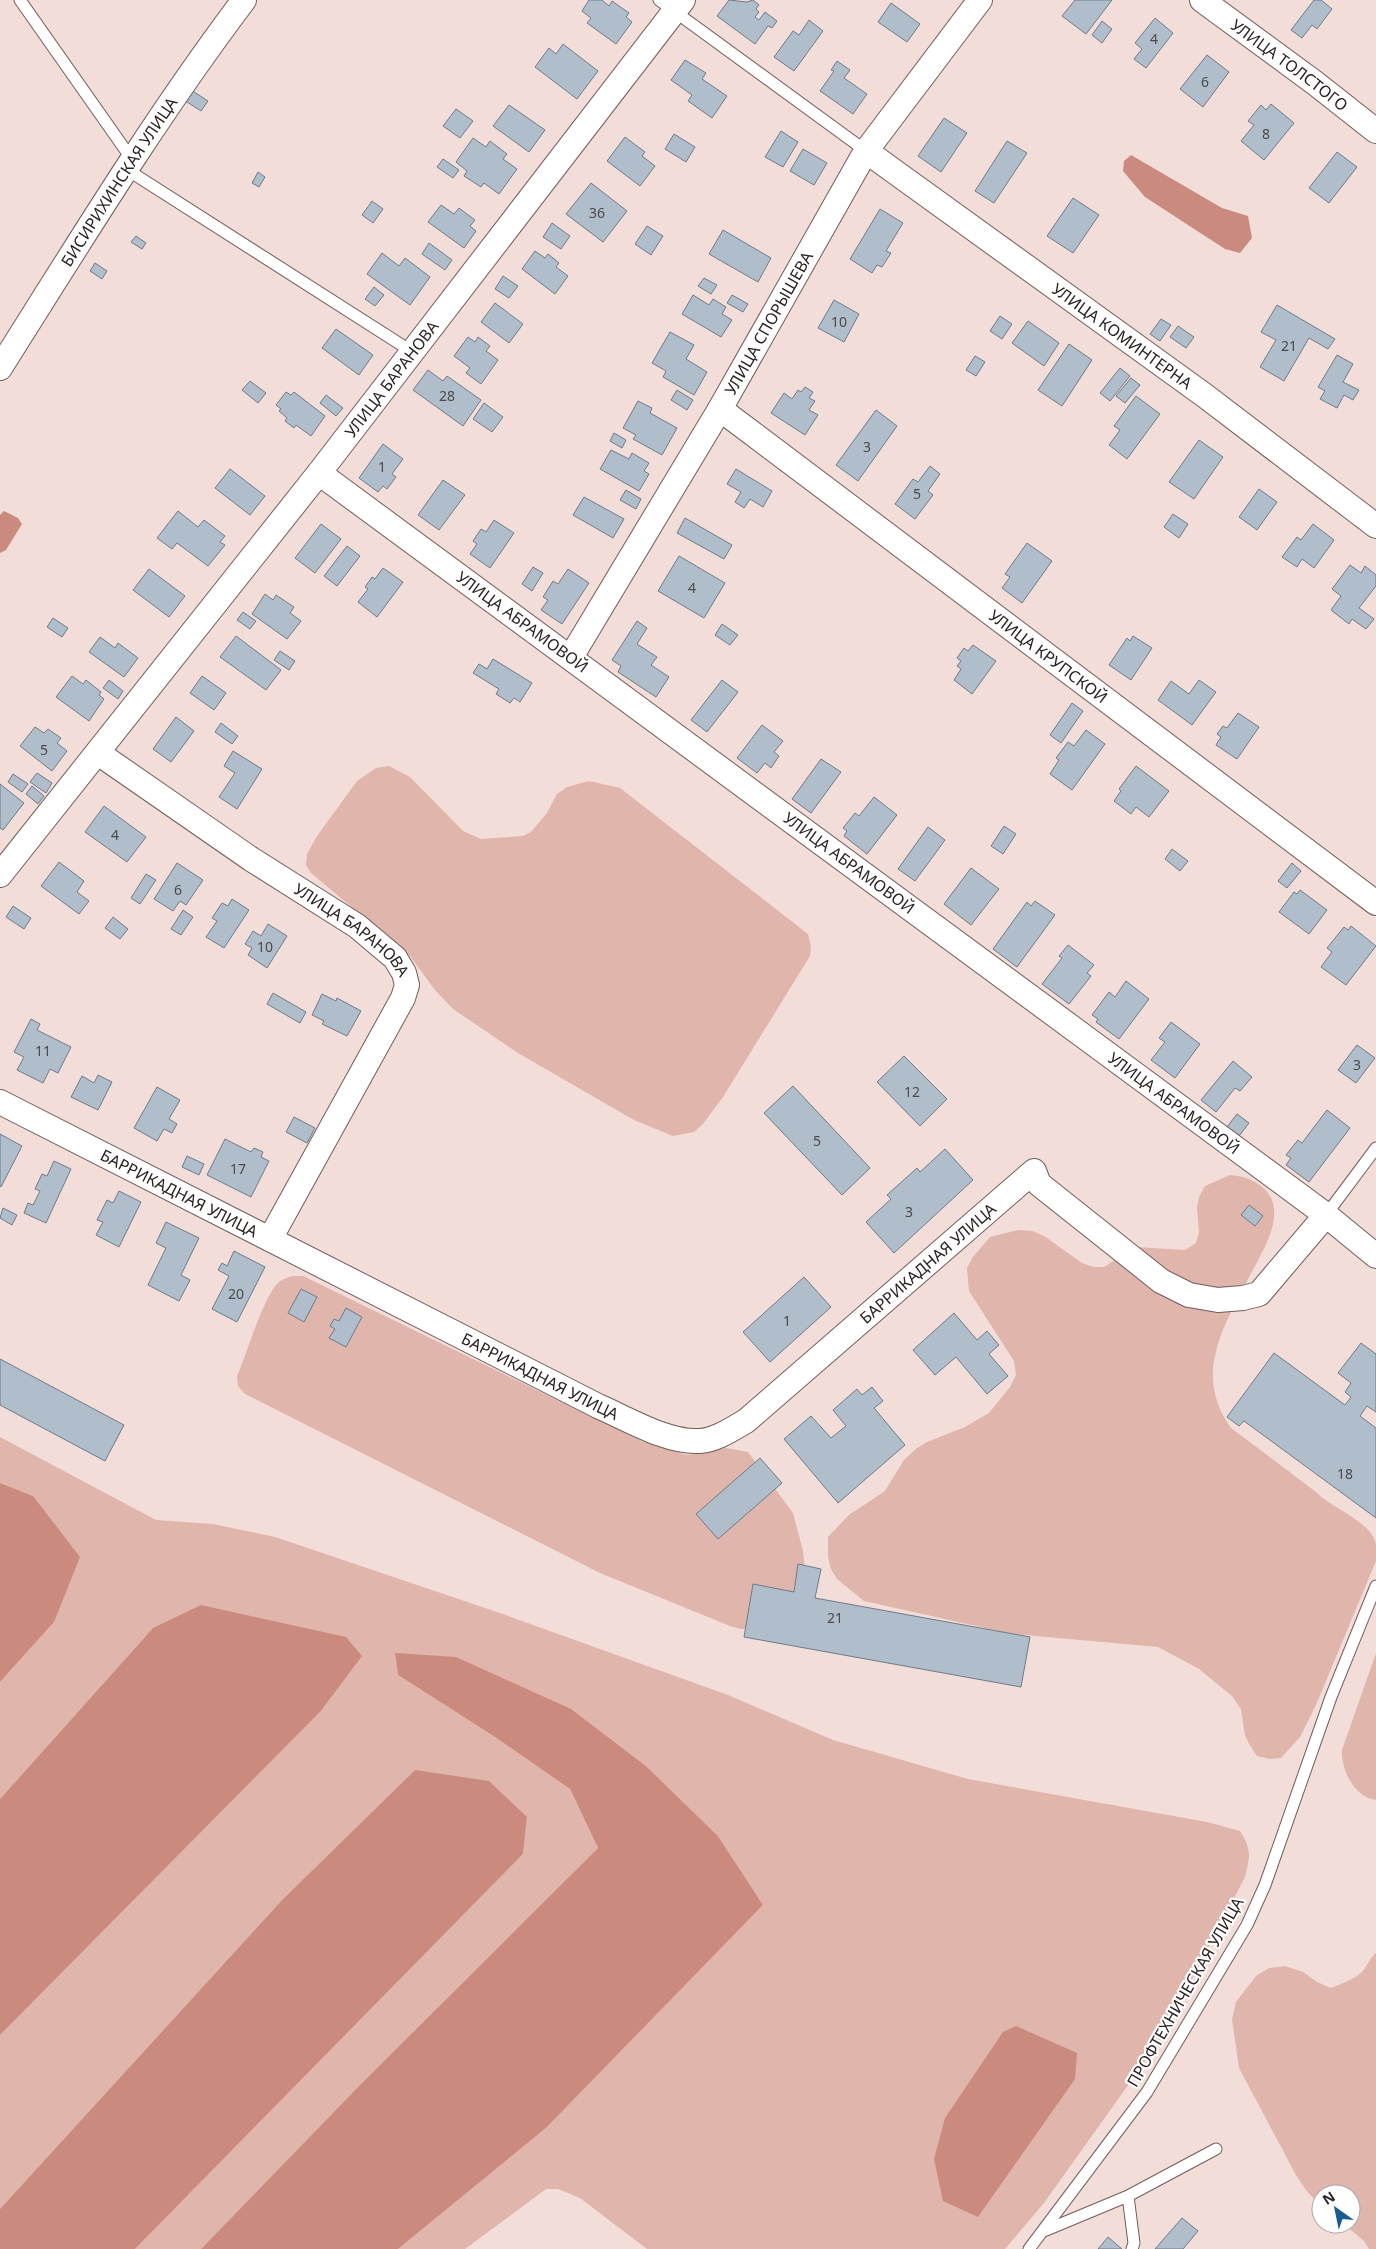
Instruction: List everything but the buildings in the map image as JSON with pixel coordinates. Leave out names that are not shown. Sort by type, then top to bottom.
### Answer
[{"type":"street","name":"БИСИРИХИНСКАЯ УЛИЦА","points":[[0,368],[129,164],[195,65],[244,0]]},
{"type":"street","name":"УЛИЦА СПОРЫШЕВА","points":[[571,657],[720,409],[866,151],[980,0]]},
{"type":"street","name":"УЛИЦА ТОЛСТОГО","points":[[1202,0],[1315,83],[1376,132]]},
{"type":"street","name":"УЛИЦА БАРАНОВА","points":[[0,875],[320,473],[672,4]]},
{"type":"street","name":"УЛИЦА КОМИНТЕРНА","points":[[866,151],[1204,395],[1376,526]]},
{"type":"street","name":"УЛИЦА КРУПСКОЙ","points":[[720,409],[1376,903]]},
{"type":"street","name":"УЛИЦА АБРАМОВОЙ","points":[[320,473],[1326,1215],[1376,1256]]},
{"type":"street","name":"УЛИЦА БАРАНОВА","points":[[98,753],[251,859],[357,926],[395,958],[404,973],[407,985],[403,998],[270,1239]]},
{"type":"street","name":"БАРРИКАДНАЯ УЛИЦА","points":[[0,1102],[598,1406],[672,1438],[701,1441],[723,1434],[746,1422],[1034,1170],[1039,1184],[1162,1282],[1189,1295],[1218,1300],[1243,1298],[1259,1294],[1326,1215]]},
{"type":"lane","points":[[20,0],[129,164],[412,351]]},
{"type":"lane","points":[[672,4],[866,151]]},
{"type":"lane","points":[[1326,1215],[1376,1148]]},
{"type":"lane","name":"ПРОФТЕХНИЧЕСКАЯ УЛИЦА","points":[[1029,2249],[1147,2092],[1247,1925],[1265,1885],[1331,1697],[1376,1586]]},
{"type":"lane","points":[[1042,2232],[1128,2196],[1216,2150]]},
{"type":"lane","points":[[1128,2196],[1134,2243],[1132,2249]]},
{"type":"shaded area","points":[[1131,155],[1222,208],[1248,216],[1252,238],[1240,253],[1225,249],[1145,197],[1123,171],[1124,161]]},
{"type":"shaded area","points":[[4,511],[18,518],[22,524],[6,550],[0,553],[0,515]]},
{"type":"shaded area","points":[[389,766],[410,777],[463,831],[481,839],[523,836],[531,832],[547,813],[557,794],[567,787],[589,781],[620,788],[808,934],[811,946],[810,956],[723,1097],[702,1125],[694,1132],[673,1136],[634,1120],[518,1053],[453,1009],[435,990],[410,956],[311,873],[306,865],[307,854],[317,836],[357,781],[376,768]]},
{"type":"shaded area","points":[[1230,1175],[1251,1180],[1258,1184],[1268,1194],[1273,1205],[1274,1217],[1266,1244],[1229,1317],[1217,1346],[1213,1366],[1213,1385],[1221,1412],[1231,1428],[1323,1498],[1368,1529],[1376,1545],[1376,1561],[1316,1705],[1300,1737],[1281,1758],[1270,1759],[1257,1756],[1251,1747],[1245,1736],[1241,1709],[1232,1696],[1199,1669],[1158,1647],[1012,1634],[864,1601],[837,1579],[831,1569],[828,1557],[828,1537],[849,1515],[885,1491],[904,1460],[927,1442],[965,1427],[989,1413],[1010,1387],[1016,1375],[1014,1361],[969,1291],[967,1268],[973,1257],[990,1237],[1018,1230],[1032,1231],[1044,1236],[1082,1263],[1093,1267],[1104,1267],[1135,1247],[1185,1250],[1196,1243],[1199,1232],[1197,1208],[1199,1197],[1205,1186]]},
{"type":"shaded area","points":[[292,1276],[303,1276],[641,1441],[687,1455],[726,1448],[748,1452],[793,1513],[803,1551],[807,1586],[752,1629],[740,1629],[730,1626],[600,1573],[245,1394],[238,1386],[237,1376],[260,1316],[270,1293],[276,1285],[281,1280]]},
{"type":"shaded area","points":[[0,1437],[156,1520],[213,1524],[275,1537],[500,1613],[728,1695],[833,1740],[968,1779],[1207,1822],[1240,1831],[1247,1843],[1249,1853],[1245,1877],[1161,2039],[1044,2203],[1005,2249],[647,2249],[580,2198],[558,2189],[546,2189],[465,2249],[398,2249],[546,2128],[763,1905],[718,1836],[647,1767],[395,1653],[398,1675],[495,1737],[570,1789],[598,1848],[361,2084],[201,2249],[135,2249],[523,1854],[527,1817],[415,1770],[282,1900],[0,2209],[0,2035],[320,1712],[153,1628],[0,1799],[0,1682],[54,1622],[33,1496],[0,1483]]},
{"type":"shaded area","points":[[0,1483],[33,1496],[80,1557],[54,1622],[0,1682]]},
{"type":"shaded area","points":[[201,1605],[346,1637],[362,1656],[320,1712],[0,2035],[0,1799],[153,1628]]},
{"type":"shaded area","points":[[395,1653],[456,1657],[571,1709],[647,1767],[718,1836],[763,1905],[546,2128],[398,2249],[201,2249],[361,2084],[598,1848],[570,1789],[495,1737],[398,1675]]},
{"type":"shaded area","points":[[1376,1653],[1376,1800],[1361,1794],[1350,1781],[1344,1766],[1342,1750]]},
{"type":"shaded area","points":[[415,1770],[489,1781],[527,1817],[523,1854],[135,2249],[0,2249],[0,2209],[282,1900]]},
{"type":"shaded area","points":[[1376,1953],[1376,2249],[1369,2249],[1364,2241],[1356,2234],[1361,2234],[1361,2184],[1311,2184],[1311,2196],[1296,2175],[1239,2068],[1232,2019],[1236,2002],[1256,1976],[1269,1968],[1285,1966],[1303,1972],[1317,1982],[1331,1988],[1361,1973]]},
{"type":"shaded area","points":[[1016,2026],[1077,2053],[1075,2079],[978,2217],[943,2201],[934,2159],[945,2118],[1003,2032]]}]
